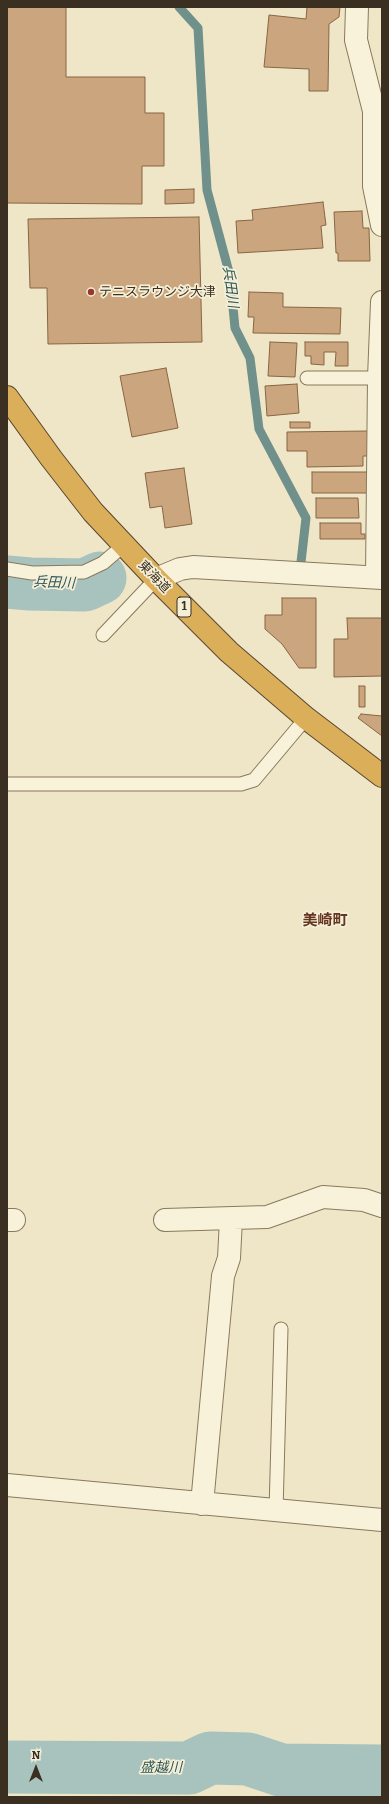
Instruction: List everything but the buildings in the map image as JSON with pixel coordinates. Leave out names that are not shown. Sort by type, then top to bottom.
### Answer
[{"type":"highway","name":"東海道","points":[[10,407],[93,512],[156,579],[229,652],[306,718],[382,776]]},
{"type":"street","points":[[357,7],[356,40],[374,111],[374,186],[382,225]]},
{"type":"street","points":[[156,579],[180,569],[193,567],[379,578],[379,378],[382,302]]},
{"type":"street","points":[[165,1220],[267,1217],[323,1197],[364,1200],[382,1206]]},
{"type":"street","points":[[202,1504],[223,1276],[229,1258],[231,1219]]},
{"type":"street","points":[[7,1485],[276,1512],[382,1520]]},
{"type":"lane","points":[[307,378],[379,378]]},
{"type":"lane","points":[[7,569],[32,572],[84,572],[103,563],[124,545]]},
{"type":"lane","points":[[103,635],[156,579]]},
{"type":"lane","points":[[7,784],[241,784],[254,780],[306,718]]},
{"type":"lane","points":[[276,1512],[281,1329]]},
{"type":"waterway","name":"兵田川","points":[[179,7],[198,28],[207,190],[230,276],[235,328],[250,358],[259,429],[306,518],[301,562]]},
{"type":"waterway","name":"兵田川","points":[[7,582],[85,585],[100,578]]},
{"type":"waterway","name":"盛越川","points":[[7,1767],[189,1768],[210,1758],[248,1759],[281,1770],[382,1771]]},
{"type":"place","name":"テニスラウンジ大津","points":[[91,292]]},
{"type":"district","name":"美崎町","points":[[325,921]]}]
